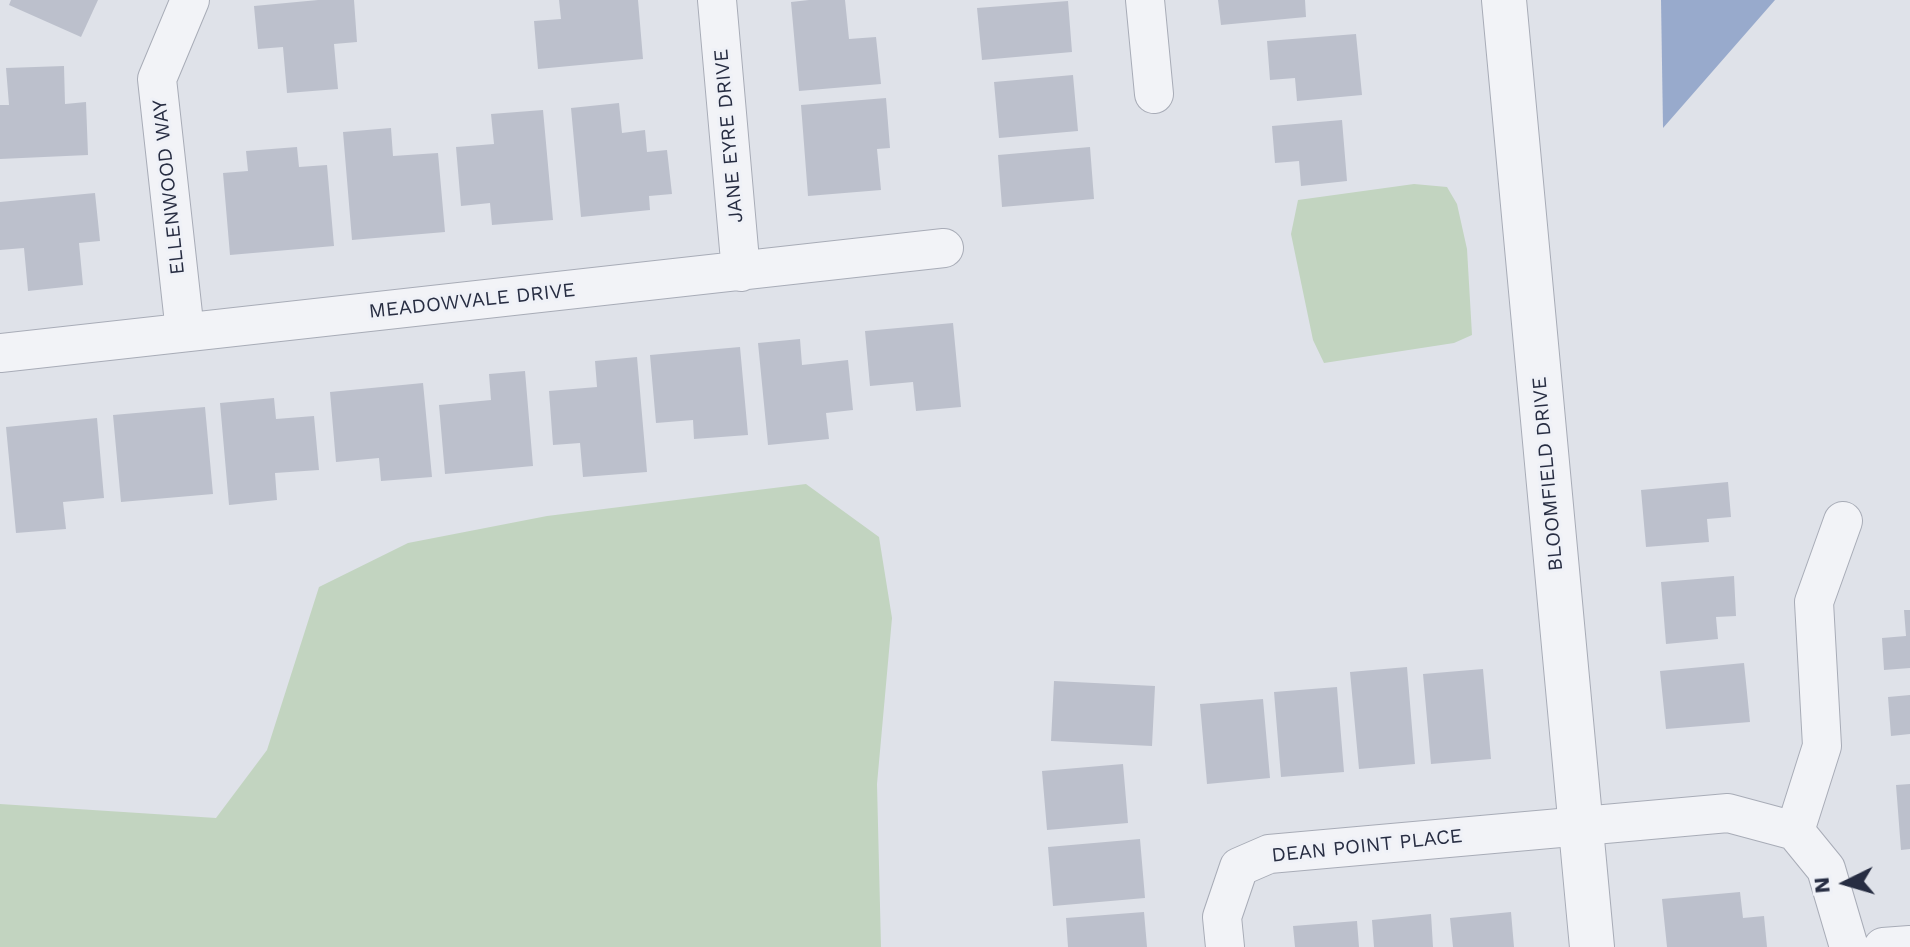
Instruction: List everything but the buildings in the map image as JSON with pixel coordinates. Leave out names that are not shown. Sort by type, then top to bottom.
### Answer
[{"type":"street","name":"ELLENWOOD WAY","points":[[185,332],[157,79],[190,0]]},
{"type":"street","name":"JANE EYRE DRIVE","points":[[717,0],[741,272]]},
{"type":"street","points":[[1145,0],[1154,94]]},
{"type":"street","name":"BLOOMFIELD DRIVE","points":[[1504,0],[1592,947]]},
{"type":"street","name":"MEADOWVALE DRIVE","points":[[0,353],[944,248]]},
{"type":"street","points":[[1843,521],[1814,602],[1822,746],[1795,831],[1826,869],[1849,947]]},
{"type":"street","name":"DEAN POINT PLACE","points":[[1225,947],[1222,917],[1239,867],[1269,854],[1728,813],[1795,831]]},
{"type":"street","points":[[1883,947],[1910,945]]},
{"type":"green space","points":[[1414,184],[1447,187],[1457,204],[1467,249],[1472,335],[1454,343],[1324,363],[1313,340],[1291,234],[1298,200]]},
{"type":"green space","points":[[806,484],[879,537],[892,618],[877,784],[881,947],[0,947],[0,804],[216,818],[267,750],[319,587],[408,543],[547,516]]},
{"type":"water","points":[[1661,0],[1775,0],[1663,128]]}]
